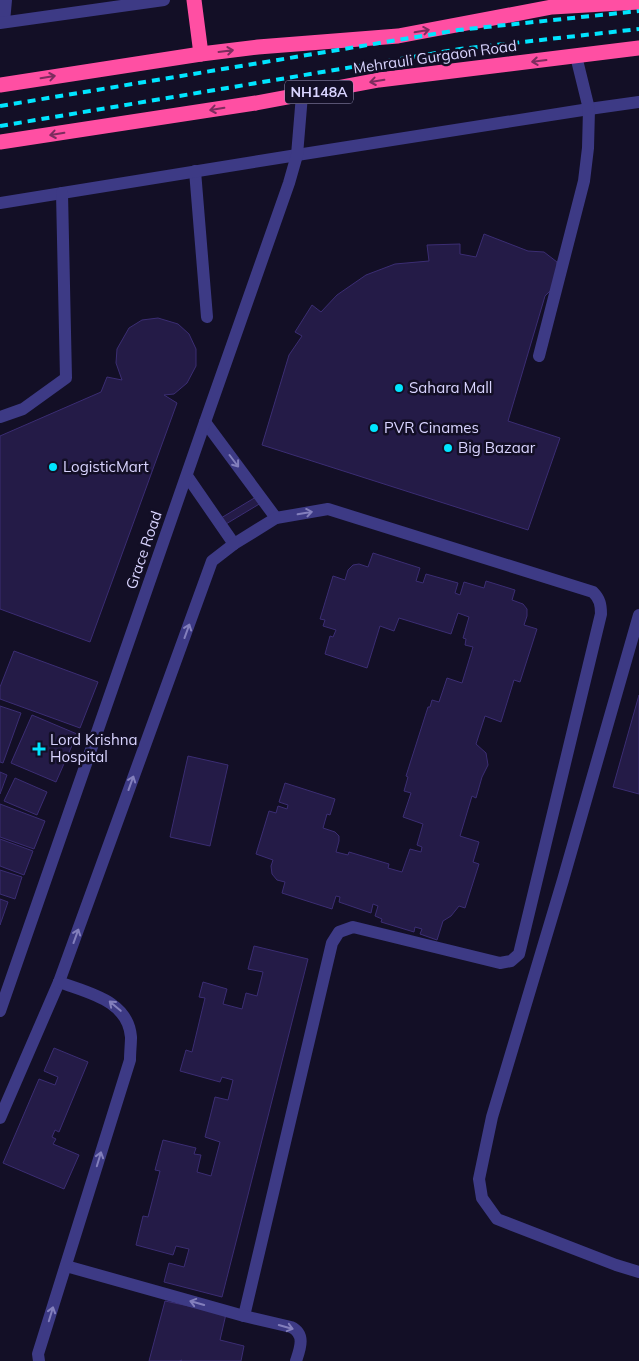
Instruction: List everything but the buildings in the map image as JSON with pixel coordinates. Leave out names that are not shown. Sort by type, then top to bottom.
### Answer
[{"type":"highway","points":[[194,0],[201,54]]},
{"type":"highway","name":"Mehrauli Gurgaon Road","points":[[0,85],[201,54],[258,47],[398,36],[552,7],[639,2]]},
{"type":"highway","name":"Mehrauli Gurgaon Road","points":[[0,142],[256,104],[379,80],[639,48]]},
{"type":"street","points":[[6,0],[2,22],[164,0]]},
{"type":"street","points":[[539,356],[584,182],[588,148],[589,109],[576,56]]},
{"type":"street","name":"Grace Road","points":[[0,1011],[289,183],[297,155],[302,95]]},
{"type":"street","points":[[0,203],[639,102]]},
{"type":"street","points":[[195,171],[207,317]]},
{"type":"street","points":[[0,417],[22,410],[66,378],[62,193]]},
{"type":"street","points":[[205,422],[276,518]]},
{"type":"street","points":[[187,476],[234,544]]},
{"type":"street","points":[[0,1118],[59,982],[212,561],[234,544],[276,518],[328,509],[594,592],[601,606],[601,614],[519,954],[511,961],[500,962],[353,927],[339,932],[332,943],[244,1316]]},
{"type":"street","points":[[639,615],[563,880],[492,1117],[479,1179],[482,1198],[497,1219],[616,1266],[639,1272]]},
{"type":"street","points":[[39,1361],[38,1354],[130,1060],[131,1035],[124,1014],[110,1001],[59,982]]},
{"type":"street","points":[[66,1266],[296,1330],[301,1337],[296,1361]]},
{"type":"railway","points":[[0,106],[458,30],[639,11]]},
{"type":"railway","points":[[0,126],[460,49],[639,29]]},
{"type":"place","name":"Sahara Mall","points":[[399,388]]},
{"type":"place","name":"PVR Cinames","points":[[374,428]]},
{"type":"place","name":"Big Bazaar","points":[[448,448]]},
{"type":"place","name":"LogisticMart","points":[[53,467]]},
{"type":"place","name":"Lord Krishna Hospital","points":[[39,749]]}]
